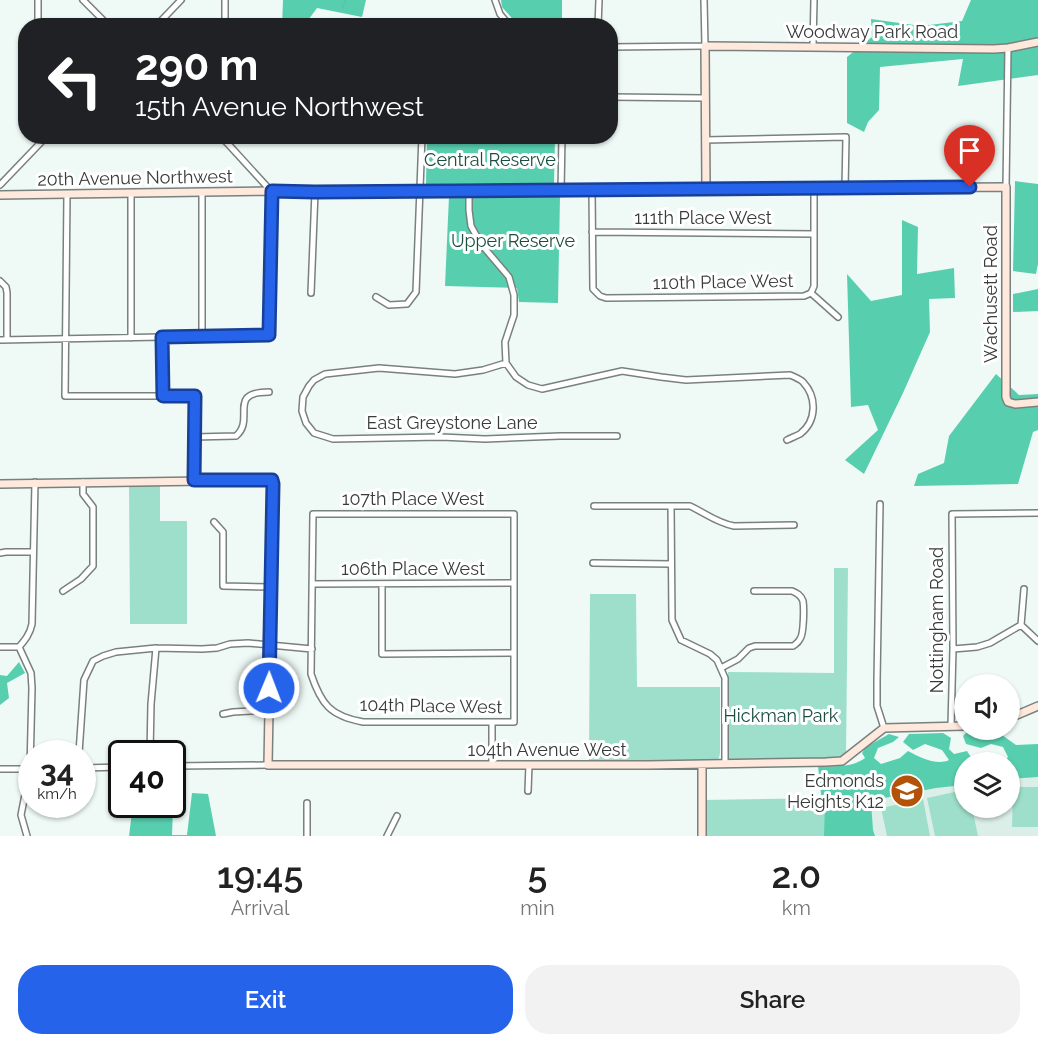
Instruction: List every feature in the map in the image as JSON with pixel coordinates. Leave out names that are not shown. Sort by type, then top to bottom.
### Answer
[{"type":"street","points":[[38,0],[38,18]]},
{"type":"street","points":[[83,0],[101,18]]},
{"type":"street","points":[[164,18],[181,0]]},
{"type":"street","points":[[225,0],[225,18]]},
{"type":"street","points":[[495,0],[503,18]]},
{"type":"street","points":[[598,0],[598,18]]},
{"type":"street","points":[[704,0],[706,189]]},
{"type":"street","points":[[813,46],[814,0]]},
{"type":"street","name":"Woodway Park Road","points":[[705,46],[1008,48],[1038,42]]},
{"type":"street","points":[[618,46],[705,46]]},
{"type":"street","name":"Wachusett Road","points":[[1008,48],[1006,398],[1008,402],[1015,404],[1038,402]]},
{"type":"street","points":[[618,97],[705,98]]},
{"type":"street","points":[[705,140],[846,137],[845,189]]},
{"type":"street","points":[[0,185],[39,144]]},
{"type":"street","points":[[376,297],[389,305],[407,304],[416,292],[422,144]]},
{"type":"street","points":[[561,191],[562,144]]},
{"type":"street","points":[[0,340],[269,335],[272,191],[230,146]]},
{"type":"street","name":"20th Avenue Northwest","points":[[0,195],[272,191],[421,192],[1006,187]]},
{"type":"street","points":[[811,293],[814,286],[813,189]]},
{"type":"street","points":[[592,190],[592,232]]},
{"type":"street","points":[[469,191],[471,226],[481,244],[509,277],[514,296],[514,315],[505,342],[506,363],[516,377],[528,385],[542,389],[622,371],[686,380],[790,375],[802,381],[814,403],[813,414],[808,425],[801,434],[787,440]]},
{"type":"street","points":[[202,192],[202,336]]},
{"type":"street","points":[[311,293],[315,192]]},
{"type":"street","points":[[131,193],[131,338]]},
{"type":"street","points":[[67,194],[65,396],[195,396],[194,480]]},
{"type":"street","name":"111th Place West","points":[[592,232],[814,234]]},
{"type":"street","name":"110th Place West","points":[[592,232],[593,289],[600,296],[606,298],[804,296],[811,293],[838,317]]},
{"type":"street","points":[[1,282],[7,292],[7,340]]},
{"type":"street","points":[[162,337],[163,396]]},
{"type":"street","name":"East Greystone Lane","points":[[506,363],[483,370],[455,374],[379,368],[325,374],[309,386],[303,397],[302,411],[306,423],[314,433],[333,439],[617,436]]},
{"type":"street","points":[[194,437],[236,436],[242,427],[245,402],[248,396],[259,392],[269,392]]},
{"type":"street","points":[[0,484],[272,480],[268,765],[186,766]]},
{"type":"street","points":[[0,647],[19,647],[27,638],[32,624],[35,482]]},
{"type":"street","points":[[63,591],[81,579],[93,566],[93,507],[83,494],[83,482]]},
{"type":"street","points":[[880,504],[877,706],[884,728],[951,726]]},
{"type":"street","points":[[594,506],[690,506],[709,518],[734,526],[794,525]]},
{"type":"street","points":[[671,506],[672,620],[681,640],[710,654],[722,668],[725,678],[725,764]]},
{"type":"street","name":"Nottingham Road","points":[[951,726],[952,514],[1038,513]]},
{"type":"street","name":"107th Place West","points":[[312,584],[313,514],[514,514],[514,583]]},
{"type":"street","points":[[214,522],[223,532],[223,586],[272,587]]},
{"type":"street","points":[[0,553],[33,552]]},
{"type":"street","points":[[593,563],[671,564]]},
{"type":"street","points":[[382,584],[382,654],[514,653],[514,583]]},
{"type":"street","name":"106th Place West","points":[[312,584],[514,583]]},
{"type":"street","points":[[80,740],[84,680],[93,661],[116,652],[156,648],[217,648],[230,644],[248,643],[312,650],[312,584]]},
{"type":"street","points":[[1021,625],[1024,589]]},
{"type":"street","points":[[722,668],[738,659],[749,648],[765,645],[793,646],[801,638],[803,601],[797,593],[754,591]]},
{"type":"street","points":[[952,649],[977,647],[990,643],[1021,625]]},
{"type":"street","points":[[1021,625],[1038,641]]},
{"type":"street","points":[[19,647],[31,673],[31,740]]},
{"type":"street","points":[[150,740],[156,648]]},
{"type":"street","name":"104th Place West","points":[[312,650],[311,674],[325,704],[347,719],[363,722],[514,722],[514,653]]},
{"type":"street","points":[[1020,714],[1038,706]]},
{"type":"street","points":[[223,714],[269,710]]},
{"type":"street","points":[[492,722],[492,765]]},
{"type":"street","name":"104th Avenue West","points":[[268,765],[702,765],[826,762],[842,761],[884,728]]},
{"type":"street","points":[[528,790],[529,765]]},
{"type":"street","points":[[702,765],[702,836]]},
{"type":"street","points":[[0,769],[18,769]]},
{"type":"street","points":[[307,803],[307,836]]},
{"type":"street","points":[[387,836],[397,816]]},
{"type":"street","points":[[22,818],[27,836]]},
{"type":"shaded area","name":"Edmonds Heights K12","points":[[850,771],[954,773],[954,818],[1020,818],[1020,774],[1038,775],[1038,836],[849,836]]},
{"type":"green space","points":[[283,0],[366,0],[362,17],[317,8],[310,18],[282,18]]},
{"type":"green space","points":[[501,0],[562,0],[562,18],[512,18],[502,7]]},
{"type":"green space","points":[[971,0],[1038,0],[1038,75],[958,86],[963,59],[880,67],[879,110],[868,122],[864,132],[847,123],[847,57],[872,37],[871,19],[921,26],[962,21]]},
{"type":"green space","name":"Central Reserve","points":[[427,144],[555,144],[554,183],[426,184]]},
{"type":"green space","points":[[1015,181],[1038,184],[1036,274],[1013,271]]},
{"type":"green space","name":"Upper Reserve","points":[[449,196],[560,196],[558,303],[519,302],[517,288],[445,286]]},
{"type":"green space","points":[[902,220],[918,227],[917,274],[954,268],[955,298],[929,299],[930,332],[864,474],[845,460],[878,430],[868,405],[851,407],[847,274],[871,301],[902,295]]},
{"type":"green space","points":[[1038,289],[1038,311],[1013,312],[1013,294]]},
{"type":"green space","points":[[996,374],[1019,395],[1038,394],[1038,430],[1033,432],[1018,484],[914,486],[918,474],[944,463],[949,436]]},
{"type":"green space","points":[[129,486],[160,486],[160,521],[187,521],[187,624],[130,624]]},
{"type":"green space","name":"Hickman Park","points":[[834,568],[848,568],[846,756],[834,759],[728,760],[728,672],[834,673]]},
{"type":"green space","points":[[590,594],[636,594],[637,687],[720,687],[719,758],[716,760],[589,760]]},
{"type":"green space","points":[[19,662],[25,673],[7,683],[9,698],[0,705],[0,675],[7,676]]},
{"type":"green space","points":[[943,733],[951,738],[949,749],[954,754],[954,786],[874,800],[871,802],[875,836],[824,836],[825,804],[821,794],[818,766],[842,766],[860,761],[865,758],[862,753],[866,747],[889,734],[899,737],[878,748],[874,758],[881,764],[900,758],[908,751],[928,760],[944,762],[949,760],[942,750],[925,744],[913,750],[903,742],[909,734]]},
{"type":"green space","points":[[964,740],[1009,740],[1016,745],[1038,744],[1038,777],[1020,778],[1020,752],[1006,752],[1003,747],[991,744],[981,748],[966,744]]},
{"type":"green space","points":[[1020,787],[1038,787],[1038,827],[1012,827],[1012,818],[1020,818]]},
{"type":"green space","points":[[954,792],[954,818],[974,818],[978,836],[935,836],[927,798]]},
{"type":"green space","points":[[192,793],[208,794],[216,836],[129,836],[131,818],[173,818],[172,835],[187,835]]},
{"type":"green space","points":[[835,798],[835,836],[702,836],[702,800]]},
{"type":"green space","points":[[923,799],[930,836],[887,836],[881,808]]},
{"type":"waterway","points":[[342,8],[346,0]]},
{"type":"place","name":"Edmonds Heights K12","points":[[907,791]]},
{"type":"route","points":[[269,688],[272,480],[194,480],[195,396],[163,396],[162,337],[269,335],[272,191],[970,187]]}]
